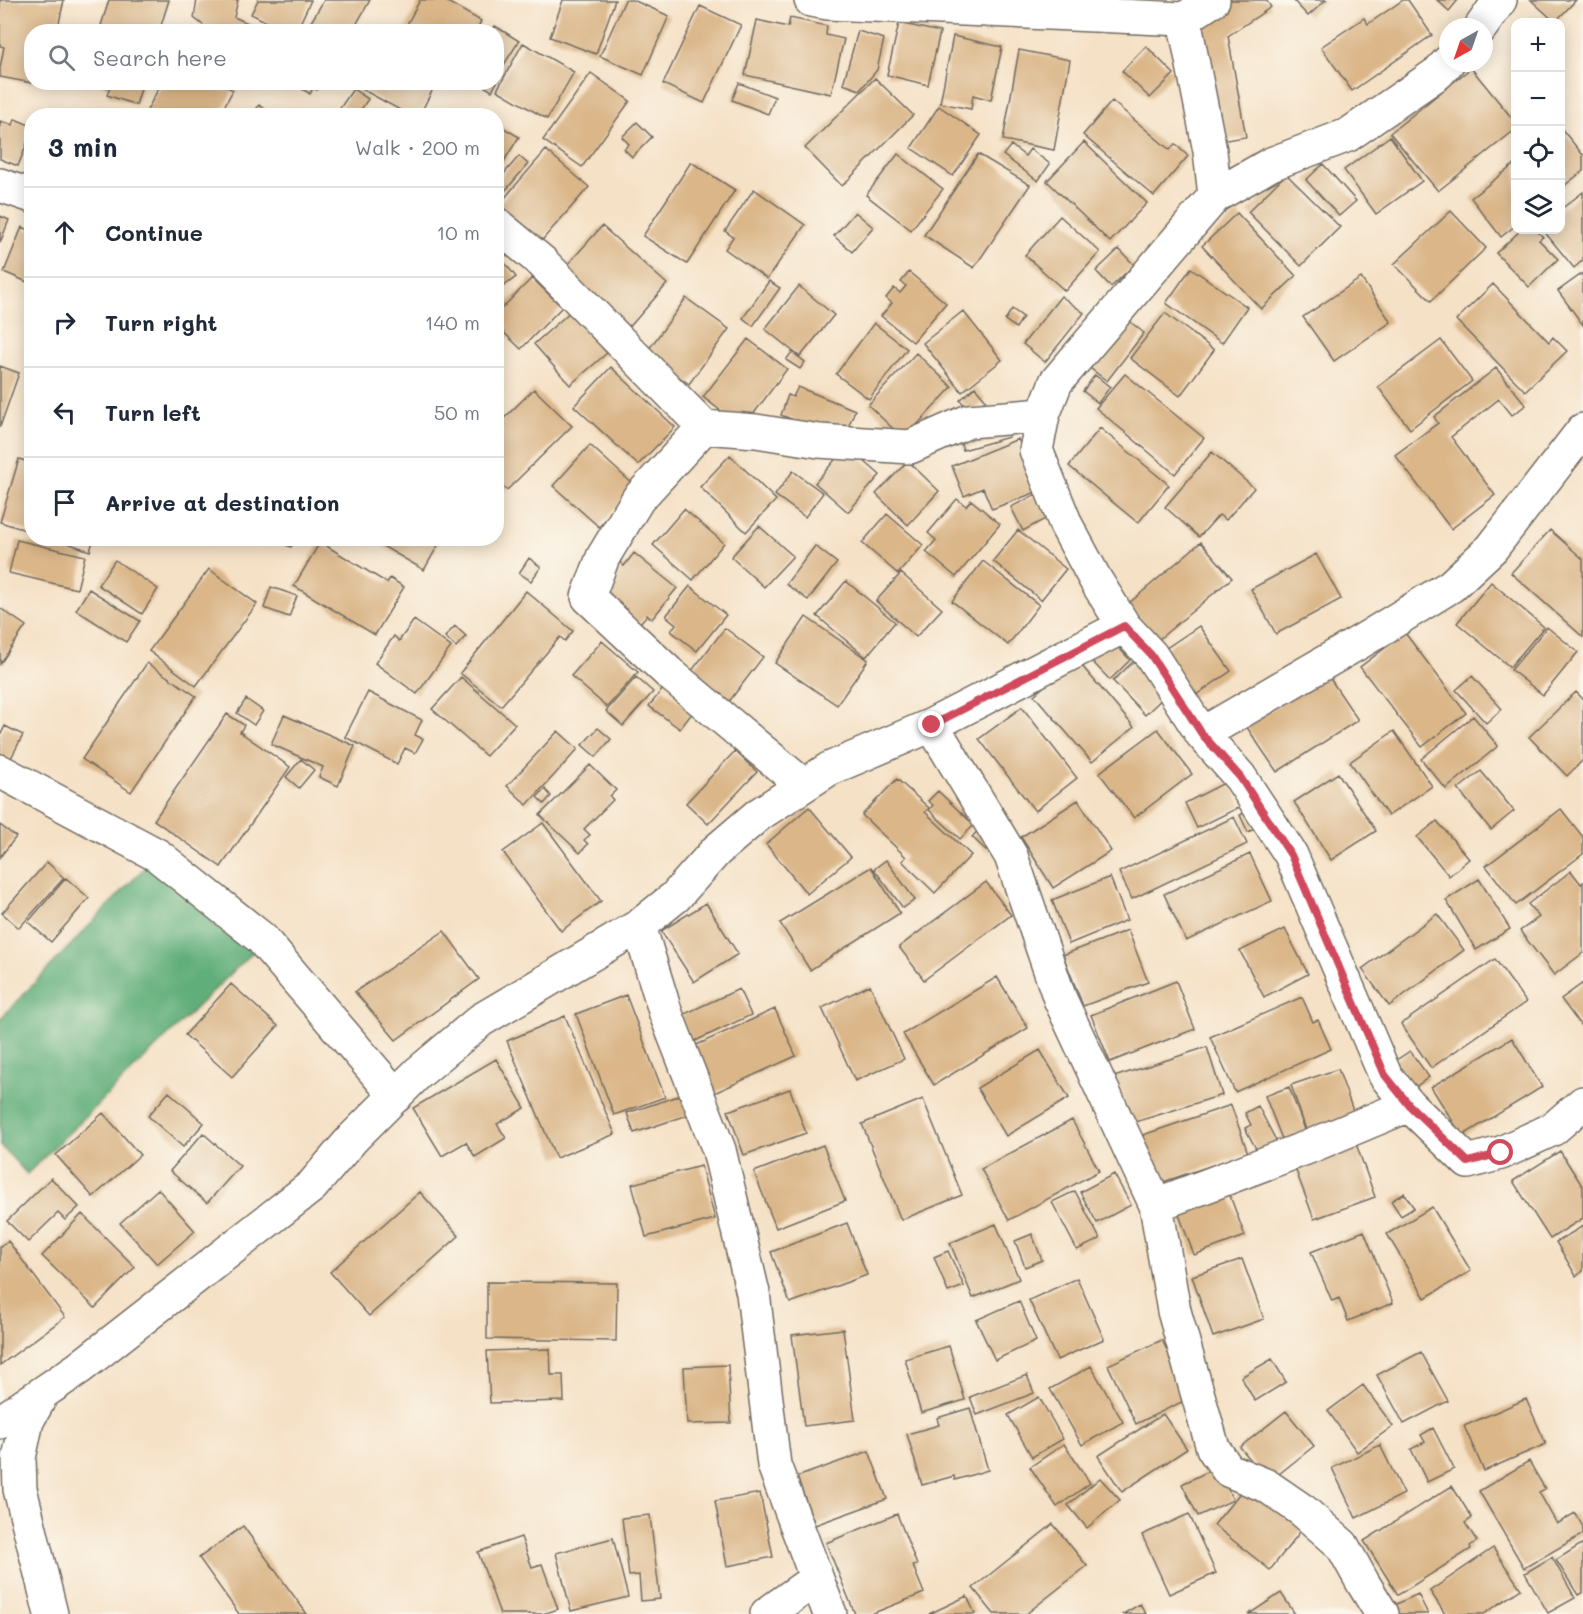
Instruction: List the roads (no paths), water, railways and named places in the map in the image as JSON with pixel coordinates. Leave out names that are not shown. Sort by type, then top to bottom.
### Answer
[{"type":"street","points":[[822,1],[1184,19],[1213,0]]},
{"type":"street","points":[[1487,18],[1500,0]]},
{"type":"street","points":[[1184,19],[1210,151],[1215,196]]},
{"type":"street","points":[[1439,71],[1348,135],[1271,164],[1215,196],[1056,382],[1043,415],[1036,450],[1066,525],[1124,626],[1151,655],[1202,734],[1240,777],[1291,855],[1385,1075],[1409,1105],[1468,1162],[1501,1153],[1553,1129],[1583,1103]]},
{"type":"street","points":[[0,184],[24,193]]},
{"type":"street","points":[[504,231],[542,262],[704,427],[756,431],[819,441],[910,447],[969,421],[1043,415]]},
{"type":"street","points":[[704,427],[638,499],[603,557],[588,597],[669,673],[803,785]]},
{"type":"street","points":[[1202,734],[1451,586],[1492,548],[1583,430]]},
{"type":"street","points":[[0,1422],[80,1368],[312,1186],[353,1138],[417,1073],[481,1020],[639,926],[675,897],[716,851],[758,815],[829,769],[932,725],[1124,626]]},
{"type":"street","points":[[932,725],[1011,856],[1060,999],[1156,1205],[1174,1311],[1213,1448],[1228,1470],[1267,1486],[1302,1510],[1342,1545],[1382,1614]]},
{"type":"street","points":[[0,771],[157,855],[261,938],[396,1096]]},
{"type":"street","points":[[639,926],[666,1014],[718,1150],[753,1293],[774,1466],[830,1614]]},
{"type":"street","points":[[1156,1205],[1311,1146],[1409,1105]]},
{"type":"street","points":[[20,1489],[19,1458],[27,1421],[42,1394]]},
{"type":"street","points":[[0,1463],[10,1468],[20,1489],[51,1614]]},
{"type":"street","points":[[767,1614],[816,1579]]}]
